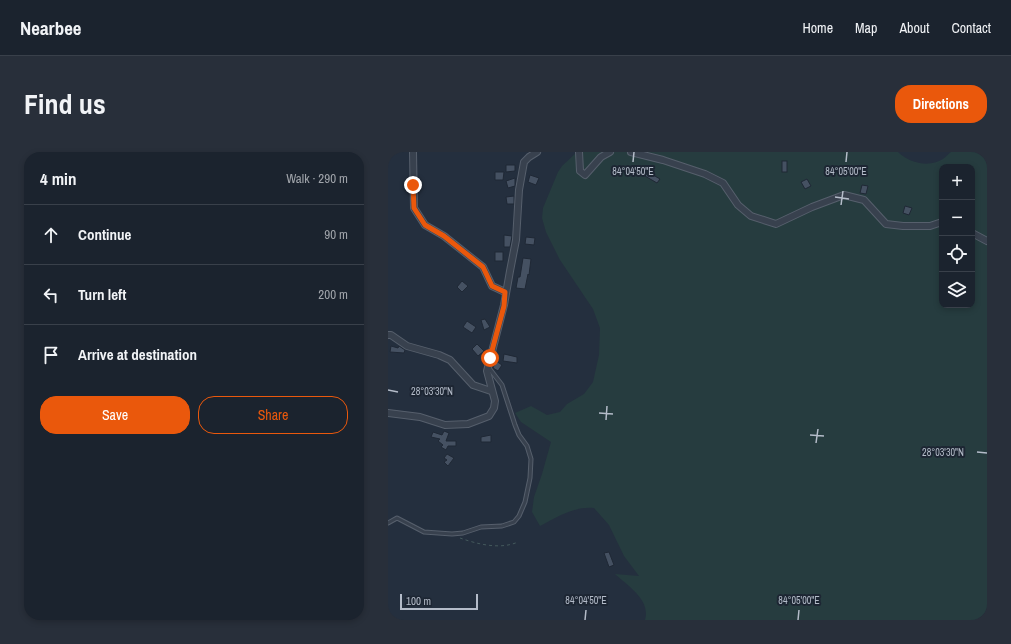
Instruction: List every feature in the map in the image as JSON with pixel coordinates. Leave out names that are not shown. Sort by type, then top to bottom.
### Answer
[{"type":"street","points":[[413,152],[414,208],[425,225],[444,236],[464,251],[483,267],[492,286],[505,292]]},
{"type":"street","points":[[388,413],[420,417],[445,425],[468,424],[486,418],[494,408],[495,402],[487,377],[488,366],[504,306],[505,292],[516,240],[519,190],[524,162],[537,152]]},
{"type":"street","points":[[579,152],[580,171],[585,175],[601,157],[610,152]]},
{"type":"street","points":[[631,152],[670,162],[705,174],[723,183],[738,205],[751,216],[776,224],[812,207],[844,195],[864,200],[886,224],[903,226],[930,226],[939,223]]},
{"type":"street","points":[[975,235],[987,241]]},
{"type":"street","points":[[388,334],[407,346],[439,355],[450,360],[473,385],[491,391]]},
{"type":"lane","points":[[388,523],[397,518],[424,532],[452,534],[481,527],[502,526],[514,522],[519,516],[525,502],[530,478],[531,459],[527,446],[519,435],[515,425],[502,385],[488,366]]},
{"type":"path","points":[[452,534],[474,543],[497,546],[512,545],[518,542]]},
{"type":"green space","points":[[577,152],[898,152],[908,159],[926,164],[937,162],[951,152],[987,152],[987,620],[645,620],[645,606],[642,600],[615,574],[639,576],[624,556],[609,525],[594,508],[573,510],[540,526],[532,512],[534,497],[551,442],[521,422],[515,413],[531,406],[547,415],[560,412],[567,404],[584,394],[593,382],[599,355],[600,328],[593,309],[560,260],[546,232],[542,218],[543,208],[562,166]]},
{"type":"building","points":[[782,161],[787,161],[787,172],[782,172]]},
{"type":"building","points":[[506,165],[515,165],[515,171],[506,172]]},
{"type":"building","points":[[495,172],[504,172],[503,180],[495,180]]},
{"type":"building","points":[[648,172],[660,179],[657,183],[645,176]]},
{"type":"building","points":[[530,175],[539,178],[536,185],[528,182]]},
{"type":"building","points":[[515,178],[515,186],[508,188],[506,181]]},
{"type":"building","points":[[807,179],[811,186],[805,189],[801,182]]},
{"type":"building","points":[[862,185],[868,186],[866,194],[860,193]]},
{"type":"building","points":[[514,196],[514,204],[507,204],[506,197]]},
{"type":"building","points":[[905,206],[912,208],[909,215],[903,213]]},
{"type":"building","points":[[504,235],[512,236],[510,247],[504,247]]},
{"type":"building","points":[[526,237],[535,238],[534,245],[525,244]]},
{"type":"building","points":[[495,252],[503,252],[503,261],[495,261]]},
{"type":"building","points":[[523,258],[531,259],[525,289],[516,288],[518,277],[520,277]]},
{"type":"building","points":[[462,281],[468,286],[462,292],[457,287]]},
{"type":"building","points":[[485,319],[490,327],[484,330],[481,320]]},
{"type":"building","points":[[467,321],[476,327],[472,333],[463,327]]},
{"type":"building","points":[[477,344],[484,351],[478,356],[472,349]]},
{"type":"building","points":[[391,346],[398,348],[399,346],[405,350],[404,353],[390,352]]},
{"type":"building","points":[[504,354],[517,357],[517,363],[503,361]]},
{"type":"building","points":[[496,361],[502,365],[498,371],[493,368]]},
{"type":"building","points":[[444,431],[449,433],[446,441],[456,441],[456,446],[448,446],[446,450],[441,447],[443,445],[438,441],[440,439],[431,437],[433,432],[442,435]]},
{"type":"building","points":[[491,435],[491,442],[481,442],[481,437]]},
{"type":"building","points":[[447,454],[454,458],[448,466],[444,462],[447,460],[444,458]]},
{"type":"building","points":[[609,552],[614,565],[609,567],[604,553]]},
{"type":"route","points":[[413,185],[414,208],[425,225],[444,236],[464,251],[483,267],[492,286],[505,292],[504,306],[490,358]]}]
